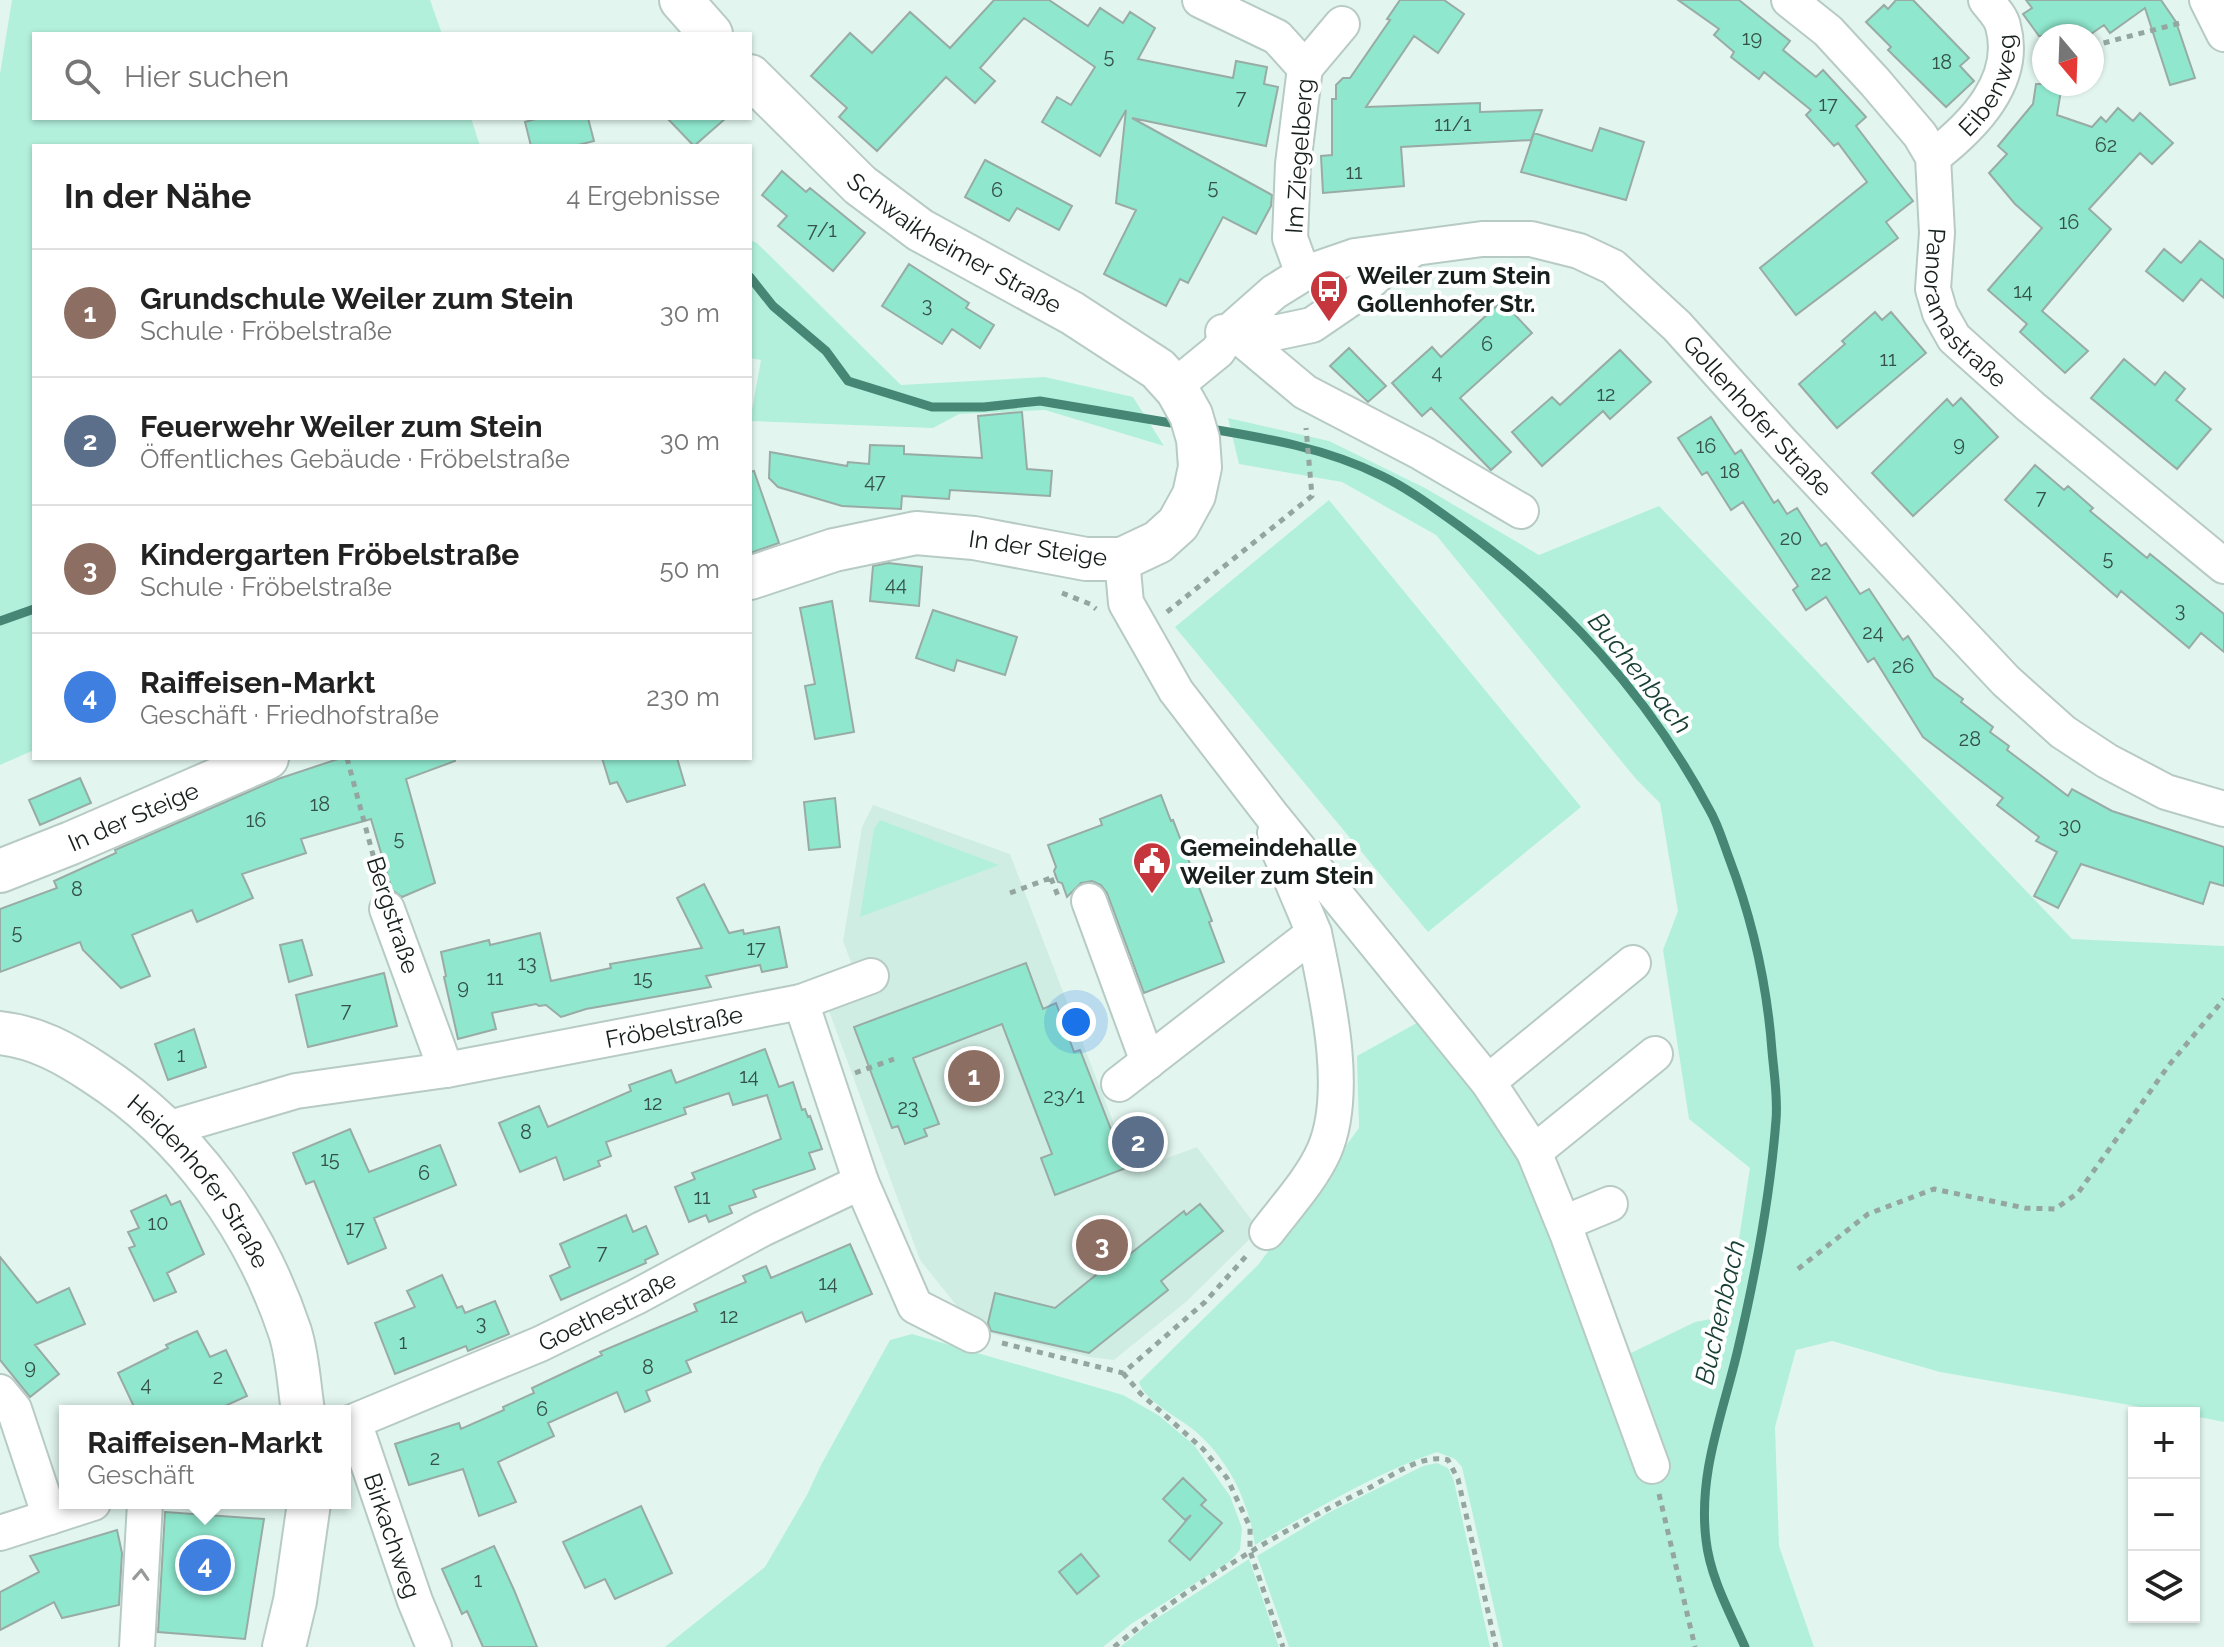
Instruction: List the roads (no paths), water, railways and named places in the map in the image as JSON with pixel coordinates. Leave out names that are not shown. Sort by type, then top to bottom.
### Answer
[{"type":"main road","points":[[681,0],[709,32]]},
{"type":"main road","name":"Schwaikheimer Straße","points":[[752,78],[860,185],[920,230],[1072,313],[1170,382]]},
{"type":"main road","name":"In der Steige","points":[[752,577],[834,550],[916,533],[974,538],[1086,559],[1122,559],[1158,542],[1178,524],[1194,495],[1200,467],[1198,439],[1191,415],[1170,382]]},
{"type":"main road","name":"In der Steige","points":[[0,871],[262,760]]},
{"type":"main road","name":"Heidenhofer Straße","points":[[0,1033],[60,1050],[117,1087],[167,1129],[209,1176],[252,1244],[290,1334],[302,1405]]},
{"type":"main road","points":[[284,1647],[295,1601],[308,1509]]},
{"type":"street","name":"Im Ziegelberg","points":[[1200,0],[1277,37],[1305,68],[1293,164],[1290,238],[1303,274]]},
{"type":"street","points":[[1789,0],[1828,31],[1875,82],[1920,135],[1933,157]]},
{"type":"street","name":"Eibenweg","points":[[1933,157],[1959,137],[1984,107],[1999,82],[2007,53],[2003,23],[1986,0]]},
{"type":"street","points":[[1305,68],[1342,24]]},
{"type":"street","name":"Panoramastraße","points":[[1933,157],[1937,233],[1933,289],[1940,313],[1954,338],[2031,407],[2224,566]]},
{"type":"street","name":"Gollenhofer Straße","points":[[1170,382],[1218,351],[1231,330],[1274,292],[1303,274],[1355,256],[1482,239],[1531,239],[1579,251],[1613,267],[1677,326],[1783,444],[2006,681],[2063,732],[2107,761],[2166,792],[2224,809]]},
{"type":"street","points":[[1231,330],[1279,332],[1312,325],[1419,246]]},
{"type":"street","points":[[1231,330],[1305,392],[1422,453],[1521,511]]},
{"type":"street","points":[[1122,559],[1126,603],[1176,691],[1273,817],[1488,1082],[1534,1152],[1564,1223],[1652,1466]]},
{"type":"street","points":[[1267,1232],[1323,1153],[1333,1121],[1333,1044],[1328,999],[1314,933],[1278,848],[1273,817]]},
{"type":"street","points":[[1089,901],[1148,1062]]},
{"type":"street","name":"Bergstraße","points":[[387,909],[446,1070]]},
{"type":"street","points":[[1119,1084],[1314,933]]},
{"type":"street","points":[[1488,1082],[1633,963]]},
{"type":"street","name":"Fröbelstraße","points":[[167,1129],[296,1091],[446,1070],[801,1002],[871,976]]},
{"type":"street","points":[[801,1002],[861,1182],[915,1306],[972,1335]]},
{"type":"street","points":[[1534,1152],[1655,1054]]},
{"type":"street","name":"Goethestraße","points":[[351,1423],[540,1344],[636,1297],[762,1229],[861,1182]]},
{"type":"street","points":[[1564,1223],[1610,1204]]},
{"type":"street","points":[[0,1392],[14,1409],[50,1517]]},
{"type":"street","name":"Birkachweg","points":[[351,1426],[434,1647]]},
{"type":"street","points":[[0,1533],[75,1509]]},
{"type":"street","points":[[137,1647],[145,1509]]},
{"type":"waterway","name":"Buchenbach","points":[[752,280],[773,306],[826,351],[848,381],[932,407],[984,407],[1040,401],[1183,425]]},
{"type":"waterway","name":"Buchenbach","points":[[1205,428],[1295,445],[1361,466],[1412,493],[1496,554],[1567,618],[1630,689],[1685,767],[1715,821],[1738,882],[1758,953],[1770,1026],[1776,1103],[1770,1179],[1756,1266],[1713,1445],[1705,1492],[1708,1554],[1721,1595],[1745,1647]]},
{"type":"waterway","name":"Buchenbach","points":[[0,621],[32,610]]},
{"type":"place","name":"Weiler zum Stein Gollenhofer Str.","points":[[1329,323]]},
{"type":"place","name":"Gemeindehalle Weiler zum Stein","points":[[1152,895]]},
{"type":"place","name":"Grundschule Weiler zum Stein","points":[[974,1076]]},
{"type":"place","name":"Feuerwehr Weiler zum Stein","points":[[1138,1142]]},
{"type":"place","name":"Kindergarten Fröbelstraße","points":[[1102,1245]]},
{"type":"place","name":"Raiffeisen-Markt","points":[[205,1565]]}]
